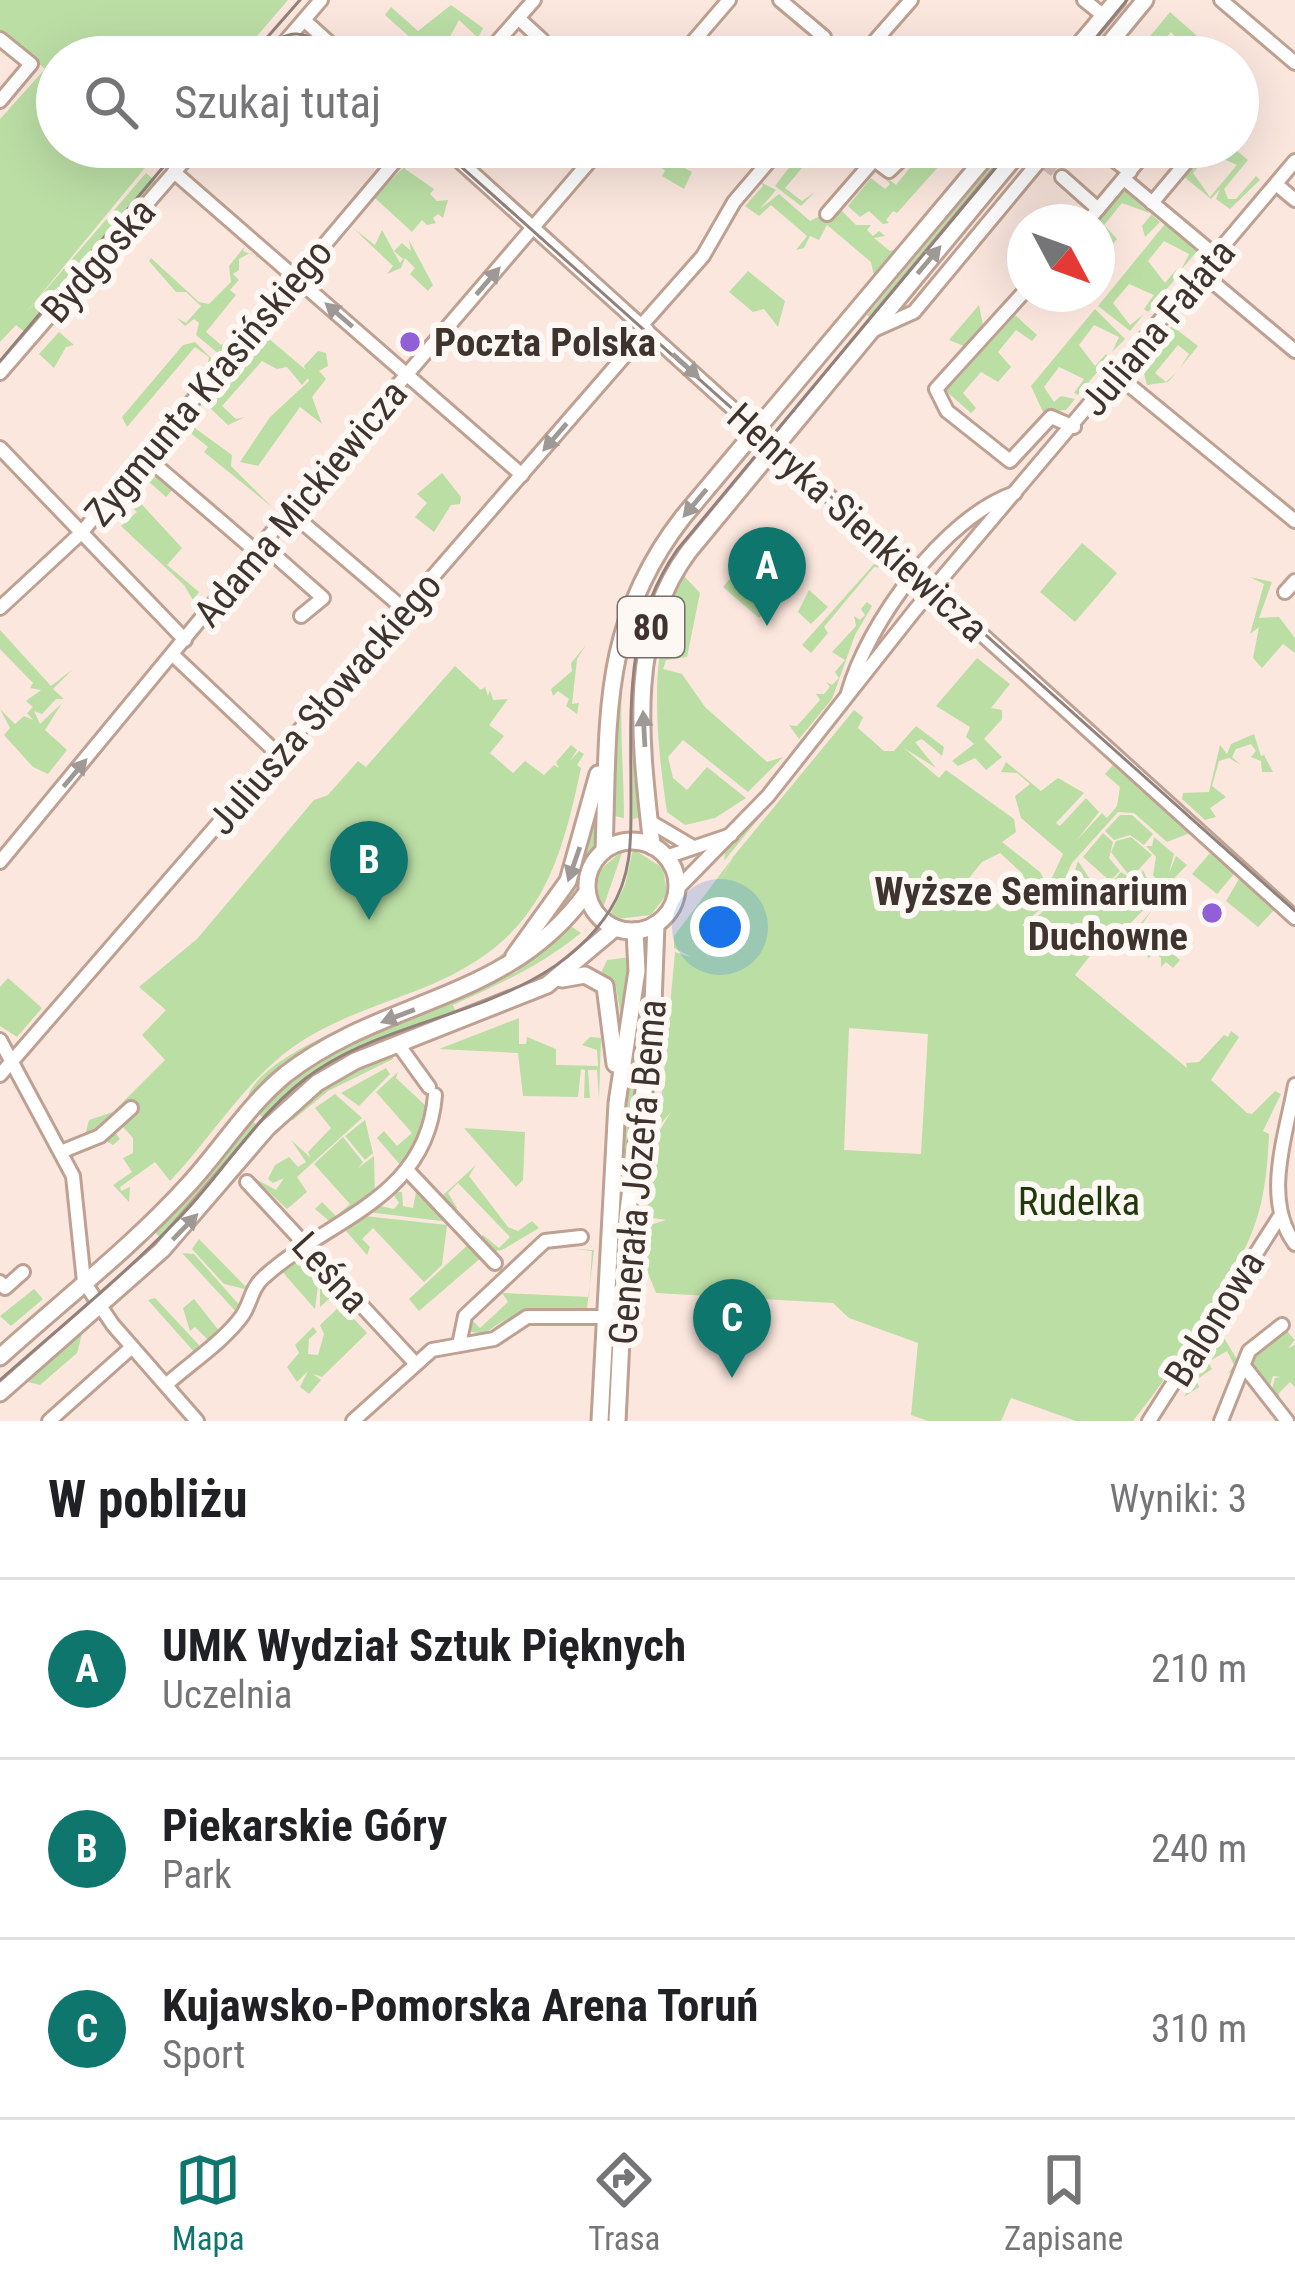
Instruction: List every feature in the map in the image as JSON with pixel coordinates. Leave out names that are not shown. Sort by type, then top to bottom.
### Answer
[{"type":"main road","points":[[1087,36],[1117,0]]},
{"type":"main road","points":[[1115,36],[1145,0]]},
{"type":"main road","name":"80","points":[[0,1357],[190,1183],[286,1074],[344,1038],[458,993],[550,938],[587,892],[590,868],[604,850],[604,751],[615,653],[644,575],[683,517],[974,168]]},
{"type":"main road","name":"80","points":[[676,890],[649,821],[642,676],[656,609],[676,568],[1006,168]]},
{"type":"main road","points":[[504,968],[544,922],[568,881],[604,751]]},
{"type":"main road","points":[[604,850],[626,841],[659,852]]},
{"type":"main road","points":[[587,892],[598,916],[615,928],[635,931],[656,924],[670,909],[676,890]]},
{"type":"main road","name":"Generała Józefa Bema","points":[[600,1421],[652,1031],[656,924]]},
{"type":"main road","points":[[547,985],[615,928]]},
{"type":"main road","name":"Generała Józefa Bema","points":[[617,1421],[613,1317],[617,1103],[637,971],[635,931]]},
{"type":"main road","points":[[0,1393],[185,1227],[296,1100],[335,1072],[547,985],[586,975],[605,986],[612,1006],[617,1103]]},
{"type":"street","points":[[290,36],[321,0]]},
{"type":"street","points":[[502,36],[534,0]]},
{"type":"street","points":[[698,36],[729,0]]},
{"type":"street","points":[[780,0],[823,36]]},
{"type":"street","points":[[879,36],[911,0]]},
{"type":"street","points":[[1084,0],[1104,16]]},
{"type":"street","points":[[1221,0],[1295,63]]},
{"type":"street","points":[[518,18],[538,36]]},
{"type":"street","points":[[304,20],[322,36]]},
{"type":"street","points":[[0,39],[31,64],[0,101]]},
{"type":"street","name":"Juliana Fałata","points":[[676,890],[732,835],[1295,161]]},
{"type":"street","name":"Bydgoska","points":[[0,373],[178,168]]},
{"type":"street","name":"Zygmunta Krasińskiego","points":[[0,608],[81,532],[389,168]]},
{"type":"street","name":"Henryka Sienkiewicza","points":[[467,168],[1295,918]]},
{"type":"street","name":"Adama Mickiewicza","points":[[0,862],[290,512],[585,168]]},
{"type":"street","name":"Juliusza Słowackiego","points":[[0,1075],[522,475],[703,256],[736,200],[763,168]]},
{"type":"street","points":[[826,214],[867,168]]},
{"type":"street","points":[[869,332],[914,312],[1038,168]]},
{"type":"street","points":[[1121,168],[1152,202],[1216,256]]},
{"type":"street","points":[[1102,204],[1133,168]]},
{"type":"street","points":[[1152,202],[1180,168]]},
{"type":"street","points":[[174,172],[522,475]]},
{"type":"street","points":[[1062,177],[1093,204]]},
{"type":"street","points":[[1276,184],[1295,200]]},
{"type":"street","points":[[827,188],[840,199]]},
{"type":"street","points":[[1202,273],[1295,351]]},
{"type":"street","points":[[1007,311],[936,388],[947,411],[1010,461],[1051,417],[1074,427]]},
{"type":"street","points":[[1117,374],[1295,521]]},
{"type":"street","points":[[0,448],[185,640]]},
{"type":"street","points":[[146,458],[323,598],[301,616]]},
{"type":"street","name":"Juliana Fałata","points":[[846,700],[864,649],[916,574],[973,518],[1018,492]]},
{"type":"street","points":[[290,512],[405,610]]},
{"type":"street","points":[[173,655],[279,755]]},
{"type":"street","points":[[649,821],[693,847]]},
{"type":"street","points":[[659,852],[732,835]]},
{"type":"street","name":"Henryka Sienkiewicza","points":[[1274,895],[1295,903]]},
{"type":"street","points":[[0,1040],[63,1151],[79,1203],[84,1282],[98,1306],[197,1421]]},
{"type":"street","points":[[166,1385],[239,1319],[258,1283],[304,1244],[351,1221],[408,1171],[426,1136],[432,1091],[398,1044]]},
{"type":"street","points":[[1295,1087],[1280,1176],[1280,1216],[1295,1244]]},
{"type":"street","points":[[63,1151],[100,1136],[131,1108]]},
{"type":"street","points":[[408,1171],[495,1263]]},
{"type":"street","name":"Leśna","points":[[247,1182],[415,1363]]},
{"type":"street","name":"Balonowa","points":[[1149,1421],[1280,1216]]},
{"type":"street","points":[[459,1345],[465,1316],[545,1241],[581,1238]]},
{"type":"street","points":[[81,1242],[92,1253],[116,1254]]},
{"type":"street","points":[[0,1282],[5,1288],[23,1272]]},
{"type":"street","points":[[353,1421],[432,1349],[494,1339],[527,1317],[613,1317]]},
{"type":"street","points":[[1221,1421],[1253,1346],[1282,1324]]},
{"type":"street","points":[[49,1421],[132,1347]]},
{"type":"street","points":[[1244,1366],[1287,1421]]},
{"type":"street","points":[[1237,1389],[1257,1381]]},
{"type":"green space","points":[[0,0],[288,0],[257,36],[36,36],[36,61],[0,30]]},
{"type":"green space","points":[[451,5],[483,28],[476,36],[459,20],[450,36],[409,36],[385,15],[391,7],[418,31]]},
{"type":"green space","points":[[1170,12],[1197,36],[1171,32],[1150,36]]},
{"type":"green space","points":[[36,79],[36,168],[145,168],[24,315],[146,173],[158,183],[11,357],[7,355],[26,333],[16,325],[0,342],[0,119]]},
{"type":"green space","points":[[406,168],[434,189],[430,194],[437,201],[448,200],[443,218],[438,214],[433,218],[436,223],[427,225],[422,220],[412,232],[374,197]]},
{"type":"green space","points":[[662,168],[692,172],[684,189],[662,176]]},
{"type":"green space","points":[[789,168],[802,168],[785,188],[802,201],[815,192],[801,206],[775,186]]},
{"type":"green space","points":[[875,168],[896,185],[910,168],[937,168],[897,213],[893,211],[886,220],[889,223],[883,224],[869,211],[860,217],[848,206],[871,178],[885,189],[890,184]]},
{"type":"green space","points":[[990,168],[993,168],[869,317]]},
{"type":"green space","points":[[1187,168],[1197,168],[1193,173],[1210,197],[1234,168],[1241,168],[1224,189],[1228,199],[1236,199],[1256,176],[1260,180],[1230,209],[1216,199],[1220,189],[1211,199],[1182,175]]},
{"type":"green space","points":[[760,182],[776,190],[760,209],[779,194],[810,221],[838,207],[856,225],[871,225],[867,230],[873,236],[879,231],[885,236],[874,238],[890,251],[899,248],[874,276],[871,262],[827,225],[819,240],[810,236],[804,248],[796,250],[807,236],[771,205],[759,216],[745,206],[763,186]]},
{"type":"green space","points":[[1125,191],[1150,213],[1122,203],[1115,212],[1112,204]]},
{"type":"green space","points":[[1152,215],[1160,222],[1145,237],[1142,226]]},
{"type":"green space","points":[[1165,224],[1198,250],[1181,270],[1189,254],[1164,241],[1148,261],[1165,283],[1176,270],[1179,274],[1148,312],[1144,309],[1154,295],[1129,284],[1115,301],[1115,285]]},
{"type":"green space","points":[[353,228],[375,245],[382,230],[400,263],[403,259],[394,251],[402,243],[411,251],[409,240],[433,285],[428,291],[410,274],[415,268],[405,258],[401,268],[387,274],[393,266]]},
{"type":"green space","points":[[245,246],[243,251],[249,253],[239,259],[239,270],[233,274],[239,280],[230,290],[236,295],[206,332],[221,345],[232,339],[219,354],[196,335],[199,323],[194,319],[185,326],[177,318],[186,323],[201,306],[186,292],[176,292],[149,261],[151,258],[199,302],[209,304],[231,282],[229,266]]},
{"type":"green space","points":[[748,271],[785,301],[778,327],[764,309],[753,312],[729,292]]},
{"type":"green space","points":[[979,305],[983,325],[964,346],[949,340]]},
{"type":"green space","points":[[1115,306],[1130,325],[1144,314],[1130,331],[1106,312],[1115,312]]},
{"type":"green space","points":[[1093,312],[1125,339],[1112,352],[1119,337],[1094,325],[1079,345],[1095,366],[1106,354],[1109,358],[1078,395],[1074,393],[1084,379],[1059,367],[1044,387],[1054,402],[1061,396],[1075,399],[1066,410],[1043,412],[1031,386]]},
{"type":"green space","points":[[1015,315],[1037,335],[1032,341],[1016,330],[998,352],[1011,367],[998,382],[981,372],[963,393],[976,408],[971,413],[946,391]]},
{"type":"green space","points":[[1172,326],[1198,346],[1180,368],[1189,354],[1178,345],[1155,373],[1166,382],[1177,372],[1168,382],[1147,385],[1141,362]]},
{"type":"green space","points":[[59,332],[74,345],[66,347],[54,368],[39,354]]},
{"type":"green space","points":[[261,332],[307,371],[308,378],[302,385],[287,367],[277,369],[262,361],[222,406],[236,419],[245,417],[228,425],[210,408],[210,394]]},
{"type":"green space","points":[[195,342],[215,362],[207,368],[209,357],[195,347],[127,427],[122,417],[183,345]]},
{"type":"green space","points":[[318,351],[326,353],[328,366],[319,371],[326,379],[312,397],[322,424],[300,407],[258,466],[240,462],[270,417],[309,381],[304,366]]},
{"type":"green space","points":[[192,414],[203,415],[192,426],[232,455],[231,466],[272,507],[204,452],[208,447],[182,426]]},
{"type":"green space","points":[[149,468],[173,489],[166,497],[147,480],[134,496],[182,548],[167,565],[199,592],[193,600],[184,585],[121,526],[137,512],[123,498]]},
{"type":"green space","points":[[442,473],[461,497],[434,532],[415,517],[427,503],[417,494]]},
{"type":"green space","points":[[682,526],[675,541],[642,598],[659,562]]},
{"type":"green space","points":[[694,532],[684,549],[663,581],[670,565]]},
{"type":"green space","points":[[1082,543],[1117,573],[1075,622],[1040,592]]},
{"type":"green space","points":[[750,555],[759,561],[765,555],[777,565],[772,574],[787,587],[759,618],[723,587]]},
{"type":"green space","points":[[875,563],[882,568],[874,567],[824,627],[828,633],[811,653],[802,645]]},
{"type":"green space","points":[[684,576],[700,593],[687,657],[666,660],[663,669],[682,674],[705,707],[767,762],[783,757],[748,792],[683,740],[668,757],[673,778],[687,790],[707,767],[746,798],[715,818],[685,825],[667,812],[657,692],[664,631]]},
{"type":"green space","points":[[1250,577],[1272,582],[1259,618],[1279,617],[1295,638],[1295,653],[1283,644],[1262,668],[1253,658],[1259,627],[1250,634],[1264,584]]},
{"type":"green space","points":[[809,590],[828,607],[811,624],[798,612]]},
{"type":"green space","points":[[867,602],[872,606],[855,635],[832,699],[799,739],[789,725],[797,726],[820,700],[816,694],[830,687],[826,682],[832,685],[839,678],[835,672],[845,660],[832,652],[856,626],[854,616],[860,620],[865,615],[861,609]]},
{"type":"green space","points":[[0,630],[51,686],[73,669],[53,689],[64,699],[56,699],[42,714],[34,711],[40,724],[62,703],[45,730],[67,750],[48,774],[33,767],[4,735],[10,728],[0,709],[15,724],[24,716],[33,720],[27,713],[33,707],[26,701],[41,690],[30,688],[33,683],[0,649]]},
{"type":"green space","points":[[628,637],[622,688],[624,818],[609,815],[616,699]]},
{"type":"green space","points":[[586,645],[577,659],[572,704],[579,703],[577,714],[566,706],[569,699],[558,691],[553,696],[551,689],[572,671],[571,663]]},
{"type":"green space","points":[[977,658],[1010,684],[991,708],[1002,710],[1002,719],[984,739],[1002,757],[986,770],[975,758],[958,766],[952,761],[974,744],[966,737],[970,727],[936,706]]},
{"type":"green space","points":[[638,661],[635,709],[642,817],[633,819],[633,704]]},
{"type":"green space","points":[[455,666],[481,690],[485,687],[488,696],[490,690],[493,700],[508,699],[489,725],[504,736],[490,753],[513,773],[525,761],[544,775],[554,765],[559,768],[556,762],[571,745],[577,750],[570,761],[579,751],[584,754],[577,765],[581,768],[561,847],[531,909],[484,956],[451,975],[335,1023],[293,1047],[243,1094],[170,1181],[155,1162],[120,1187],[121,1191],[130,1187],[129,1202],[113,1185],[132,1172],[123,1158],[133,1153],[133,1138],[123,1127],[115,1132],[120,1139],[113,1145],[104,1140],[73,1157],[67,1142],[85,1135],[89,1120],[113,1112],[165,1060],[142,1035],[166,1010],[139,987],[197,939],[314,800],[328,795],[358,761],[366,767]]},
{"type":"green space","points":[[850,707],[724,861],[725,853]]},
{"type":"green space","name":"Rudelka","points":[[854,710],[863,717],[858,728],[884,751],[894,751],[916,726],[944,747],[942,756],[922,739],[915,742],[936,768],[904,748],[939,778],[946,770],[1014,819],[1016,832],[1002,842],[1040,872],[1048,886],[1063,854],[1021,818],[1015,796],[1030,784],[1017,773],[1001,772],[1006,762],[1041,791],[1058,778],[1084,793],[1056,823],[1060,826],[1086,798],[1099,812],[1077,840],[1102,813],[1107,818],[1117,806],[1120,787],[1105,774],[1113,765],[1190,833],[1167,842],[1134,813],[1118,812],[1072,863],[1058,894],[1022,925],[1039,937],[1027,926],[1070,886],[1078,861],[1105,902],[1116,890],[1128,902],[1145,896],[1129,899],[1111,883],[1121,872],[1137,882],[1143,870],[1147,879],[1160,884],[1153,875],[1156,857],[1146,846],[1152,846],[1154,837],[1174,854],[1169,873],[1176,856],[1187,865],[1121,933],[1113,927],[1112,944],[1104,938],[1075,975],[1187,1068],[1186,1063],[1199,1062],[1224,1035],[1228,1037],[1231,1031],[1239,1037],[1211,1080],[1247,1113],[1252,1114],[1275,1091],[1281,1094],[1263,1131],[1269,1134],[1266,1175],[1247,1243],[1202,1324],[1133,1421],[1076,1421],[1011,1398],[1001,1421],[928,1421],[911,1415],[918,1343],[849,1318],[833,1303],[656,1293],[644,1263],[647,1226],[666,1220],[646,1217],[658,1133],[671,1112],[659,1126],[675,952],[691,957],[674,948],[674,936],[731,860],[713,895],[733,857]],"holes":[[[1000,853],[1023,874],[1010,912],[965,883],[982,862]],[[849,1028],[928,1034],[921,1154],[844,1150]]]},
{"type":"green space","points":[[1254,734],[1261,756],[1271,752],[1264,755],[1273,772],[1262,772],[1261,761],[1251,757],[1256,751],[1251,744],[1236,749],[1232,757],[1241,765],[1229,758],[1219,761],[1212,786],[1226,797],[1210,808],[1216,817],[1205,820],[1182,799],[1183,793],[1209,792],[1220,745],[1227,754],[1231,744]]},
{"type":"green space","points":[[1120,815],[1132,815],[1153,834],[1144,845],[1130,835],[1114,840],[1105,831]]},
{"type":"green space","points":[[590,821],[597,823],[594,852],[565,909],[560,906]]},
{"type":"green space","points":[[1103,833],[1113,842],[1109,858],[1120,871],[1110,881],[1083,857]]},
{"type":"green space","points":[[1131,837],[1152,855],[1131,878],[1111,852],[1116,841]]},
{"type":"green space","points":[[633,849],[663,868],[667,894],[651,915],[616,919],[610,915],[625,885]]},
{"type":"green space","points":[[623,850],[603,908],[597,892],[599,871]]},
{"type":"green space","points":[[1210,853],[1234,874],[1217,894],[1192,874]]},
{"type":"green space","points":[[1239,879],[1275,909],[1258,927],[1226,901]]},
{"type":"green space","points":[[1152,910],[1141,926],[1180,960],[1173,968],[1166,962],[1161,967],[1161,958],[1154,952],[1149,958],[1144,954],[1149,947],[1142,942],[1137,947],[1127,939]]},
{"type":"green space","points":[[568,924],[581,933],[566,945],[503,982],[453,1005],[456,1013],[525,986],[591,943],[532,987],[315,1078],[266,1121],[256,1111],[316,1060],[516,972]]},
{"type":"green space","points":[[524,934],[490,966],[449,987],[347,1031],[246,1103],[256,1082],[309,1044],[473,974]]},
{"type":"green space","points":[[662,953],[663,1022],[636,1216],[660,1021]]},
{"type":"green space","points":[[644,954],[650,954],[647,1022],[618,1286],[612,1286],[623,1091],[640,1004]]},
{"type":"green space","points":[[631,957],[623,1027],[616,988],[601,973],[607,960]]},
{"type":"green space","points":[[8,978],[42,1008],[17,1037],[0,1026],[0,987]]},
{"type":"green space","points":[[519,1018],[519,1044],[526,1044],[527,1037],[556,1049],[556,1065],[598,1066],[597,1050],[582,1045],[590,1037],[601,1038],[599,1099],[597,1070],[588,1070],[590,1098],[584,1098],[585,1070],[581,1069],[578,1097],[523,1096],[518,1053],[439,1049]]},
{"type":"green space","points":[[394,1053],[393,1059],[328,1091],[293,1120],[287,1115],[345,1073]]},
{"type":"green space","points":[[386,1068],[390,1074],[359,1106],[341,1093]]},
{"type":"green space","points":[[398,1072],[396,1078],[427,1107],[423,1137],[403,1168],[377,1138],[384,1131],[397,1146],[412,1133],[376,1092]]},
{"type":"green space","points":[[335,1094],[362,1118],[297,1177],[307,1192],[287,1209],[254,1178],[276,1190],[284,1178],[273,1183],[268,1179],[275,1165],[289,1157],[298,1167],[306,1162],[291,1140],[311,1158],[308,1152],[331,1128],[315,1108]]},
{"type":"green space","points":[[249,1118],[260,1128],[162,1240],[154,1231]]},
{"type":"green space","points":[[365,1120],[373,1153],[365,1160],[345,1136]]},
{"type":"green space","points":[[464,1128],[525,1132],[523,1180],[516,1187]]},
{"type":"green space","points":[[343,1137],[363,1162],[358,1168],[374,1156],[375,1200],[334,1225],[315,1209],[322,1202],[336,1216],[350,1204],[314,1164]]},
{"type":"green space","points":[[476,1165],[469,1176],[508,1227],[518,1231],[532,1221],[539,1228],[502,1250],[489,1252],[478,1239],[483,1235],[499,1248],[510,1237],[458,1183],[448,1193],[457,1208],[452,1212],[442,1201],[442,1196]]},
{"type":"green space","points":[[417,1187],[450,1222],[367,1212],[376,1205],[394,1209],[399,1203],[392,1192],[402,1192],[403,1206],[413,1208]]},
{"type":"green space","points":[[364,1216],[447,1225],[442,1265],[424,1282],[373,1228],[362,1239],[370,1247],[367,1255],[346,1231]]},
{"type":"green space","points":[[199,1239],[245,1286],[262,1272],[249,1290],[224,1284],[192,1249]]},
{"type":"green space","points":[[471,1242],[483,1256],[419,1311],[409,1299]]},
{"type":"green space","points":[[303,1248],[340,1289],[320,1307],[320,1270],[315,1309],[279,1268]]},
{"type":"green space","points":[[182,1253],[194,1254],[242,1308],[239,1315]]},
{"type":"green space","points":[[34,1289],[43,1299],[11,1326],[0,1316]]},
{"type":"green space","points":[[502,1293],[588,1297],[587,1308],[526,1312],[483,1337],[511,1315],[484,1334],[466,1331],[473,1321],[480,1328],[508,1302]]},
{"type":"green space","points":[[155,1298],[199,1345],[196,1354],[148,1300]]},
{"type":"green space","points":[[194,1299],[220,1332],[209,1341],[195,1327],[190,1331],[183,1308]]},
{"type":"green space","points":[[341,1305],[367,1333],[322,1377],[313,1374],[321,1380],[309,1394],[300,1387],[308,1371],[297,1382],[287,1367],[299,1353],[295,1345],[313,1327],[317,1332],[309,1339],[308,1354],[318,1355],[324,1334],[320,1325]]},
{"type":"green space","points":[[1283,1327],[1295,1340],[1288,1348],[1295,1345],[1295,1387],[1290,1382],[1279,1393],[1280,1405],[1271,1392],[1275,1378],[1280,1377],[1273,1376],[1269,1389],[1249,1362]]},
{"type":"green space","points":[[83,1330],[77,1353],[40,1385],[28,1382]]},
{"type":"green space","points":[[1221,1333],[1241,1366],[1228,1374],[1234,1365],[1227,1351],[1208,1362],[1212,1369],[1184,1397]]},
{"type":"tunnel","points":[[1050,168],[1062,177]]},
{"type":"tram line","points":[[268,36],[300,0]]},
{"type":"tram line","points":[[1097,36],[1127,0]]},
{"type":"tram line","points":[[286,36],[308,36]]},
{"type":"tram line","points":[[0,361],[162,168]]},
{"type":"tram line","points":[[463,168],[1295,911]]},
{"type":"tram line","points":[[0,1380],[161,1237],[263,1119],[319,1069],[355,1049],[514,989],[583,943],[610,910],[627,869],[634,668],[647,608],[660,579],[677,550],[995,168]]},
{"type":"place","name":"Poczta Polska","points":[[410,342]]},
{"type":"place","name":"UMK Wydział Sztuk Pięknych","points":[[767,626]]},
{"type":"place","name":"Wyższe Seminarium Duchowne","points":[[1212,913]]},
{"type":"place","name":"Piekarskie Góry","points":[[369,920]]},
{"type":"place","name":"Kujawsko-Pomorska Arena Toruń","points":[[732,1378]]}]
